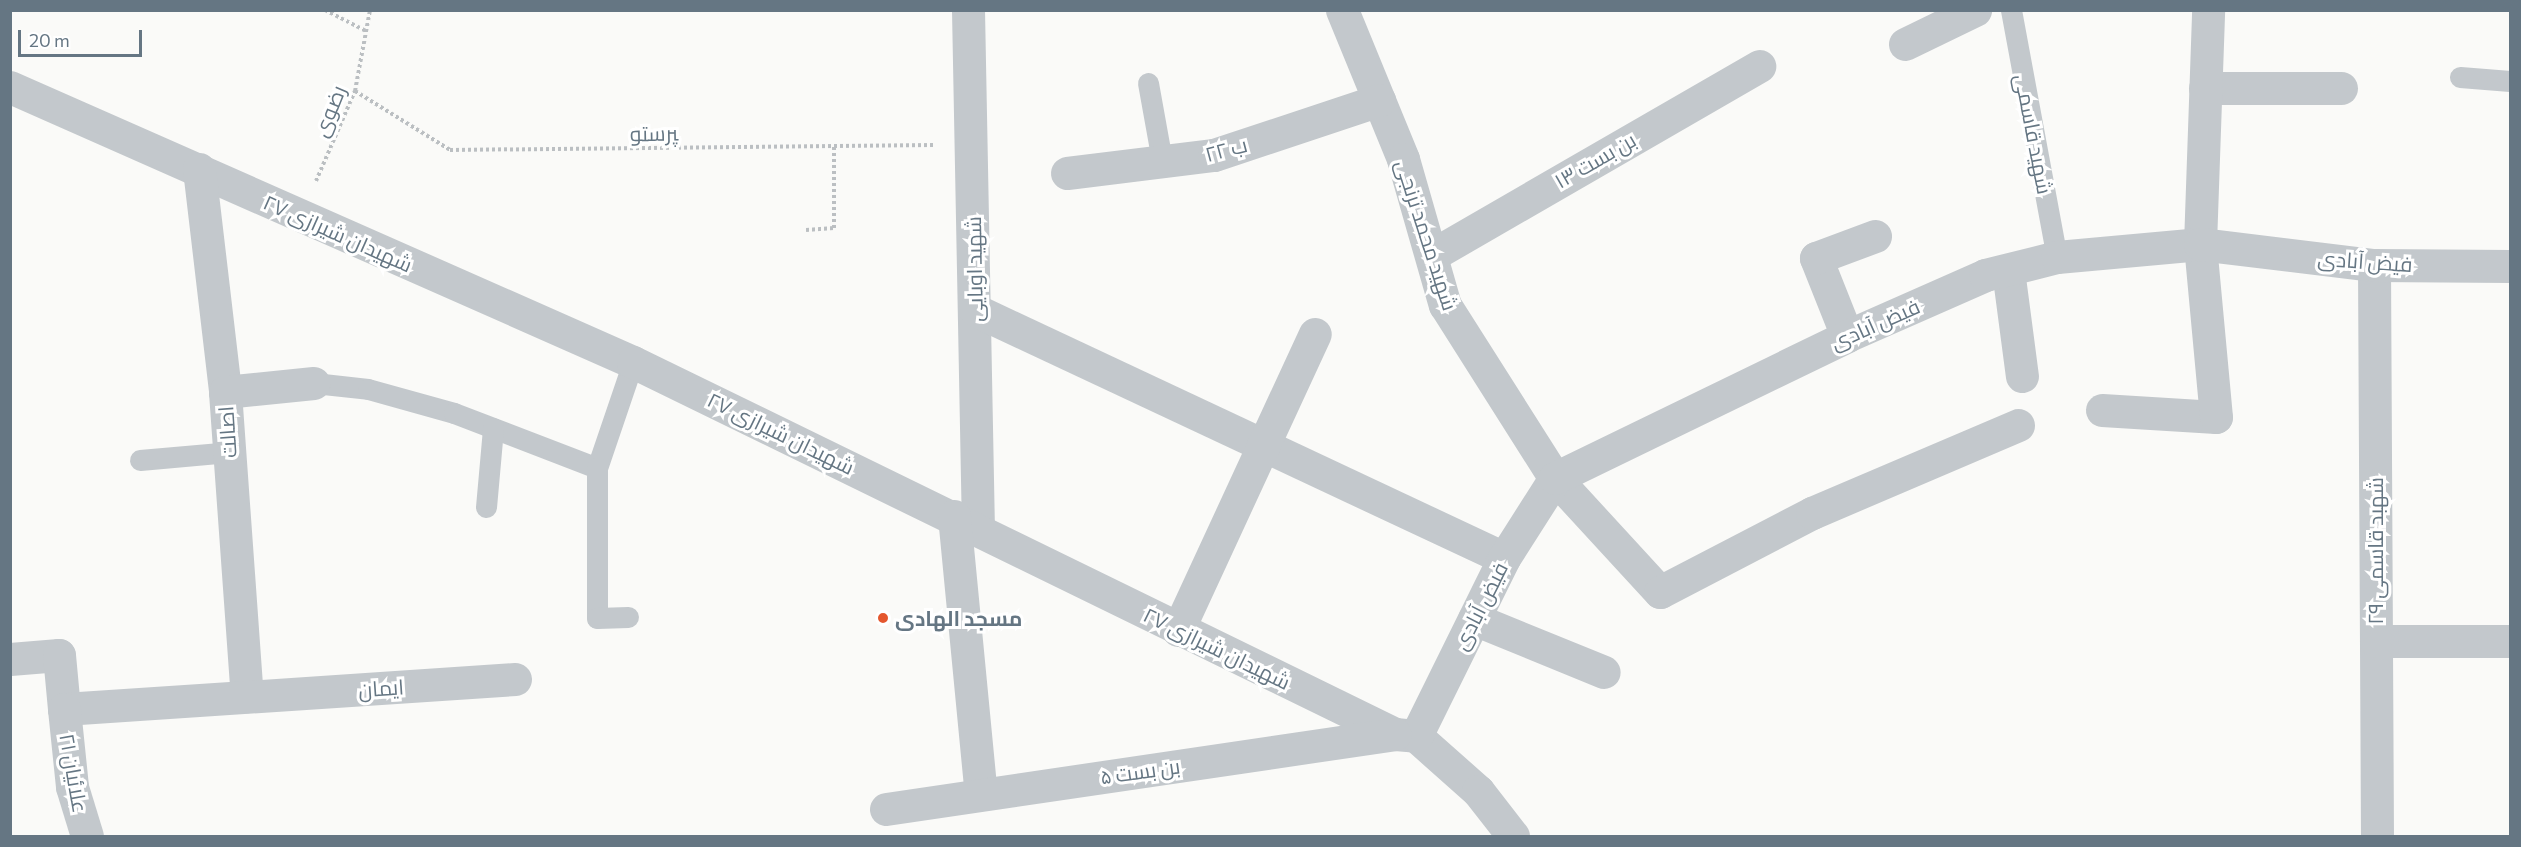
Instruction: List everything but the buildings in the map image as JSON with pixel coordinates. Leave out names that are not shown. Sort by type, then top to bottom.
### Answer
[{"type":"street","name":"شهید اوبایی","points":[[968,10],[975,310],[966,522],[981,794]]},
{"type":"street","name":"شهید محمد ترنجی","points":[[1342,10],[1403,159],[1445,305],[1555,478],[1660,592],[1812,513],[2018,425]]},
{"type":"street","points":[[1905,44],[1975,10]]},
{"type":"street","points":[[2102,410],[2216,417],[2200,244],[2208,10]]},
{"type":"street","name":"بن بست ۱۳","points":[[1432,255],[1759,66]]},
{"type":"street","name":"شهیدان شیرازی ۲۷","points":[[10,87],[199,169],[300,218],[633,362],[966,522],[1178,630],[1406,735],[1478,790],[1513,837]]},
{"type":"street","points":[[2205,88],[2342,88]]},
{"type":"street","name":"ب ۲۲","points":[[1067,173],[1214,155],[1379,100]]},
{"type":"street","name":"اصالت","points":[[199,169],[225,392],[247,696]]},
{"type":"street","points":[[1848,336],[1816,258],[1875,236]]},
{"type":"street","name":"فیض آبادی","points":[[1406,735],[1473,619],[1504,558],[1555,478],[1848,336],[1985,275],[2057,258],[2200,244],[2374,265],[2511,266]]},
{"type":"street","name":"شهبد قاسمی ۲۹","points":[[2374,265],[2377,837]]},
{"type":"street","points":[[2007,270],[2022,376]]},
{"type":"street","points":[[975,310],[1504,558]]},
{"type":"street","points":[[1178,630],[1262,444],[1315,334]]},
{"type":"street","points":[[225,392],[314,383]]},
{"type":"street","points":[[1473,619],[1604,672]]},
{"type":"street","points":[[2376,641],[2511,640]]},
{"type":"street","name":"علائیان ۲۱","points":[[10,658],[59,655],[72,788],[87,837]]},
{"type":"street","name":"ایمان","points":[[64,709],[515,679]]},
{"type":"street","name":"بن بست ۵","points":[[886,808],[1406,735]]},
{"type":"lane","name":"شهید قاسمی","points":[[2011,10],[2057,258]]},
{"type":"lane","points":[[2460,77],[2511,81]]},
{"type":"lane","points":[[1148,83],[1162,161]]},
{"type":"lane","points":[[628,616],[597,618],[597,468],[633,362]]},
{"type":"lane","points":[[314,383],[368,389],[493,428],[597,468]]},
{"type":"lane","points":[[486,507],[493,428]]},
{"type":"lane","points":[[140,460],[229,452]]},
{"type":"path","points":[[325,10],[366,31]]},
{"type":"path","name":"رضوی","points":[[300,218],[355,91],[370,10]]},
{"type":"path","name":"‍‍‍‍‍پرستو","points":[[355,91],[450,150],[971,145]]},
{"type":"path","points":[[806,230],[834,228],[834,146]]},
{"type":"place","name":"مسجد الهادی","points":[[883,618]]}]
